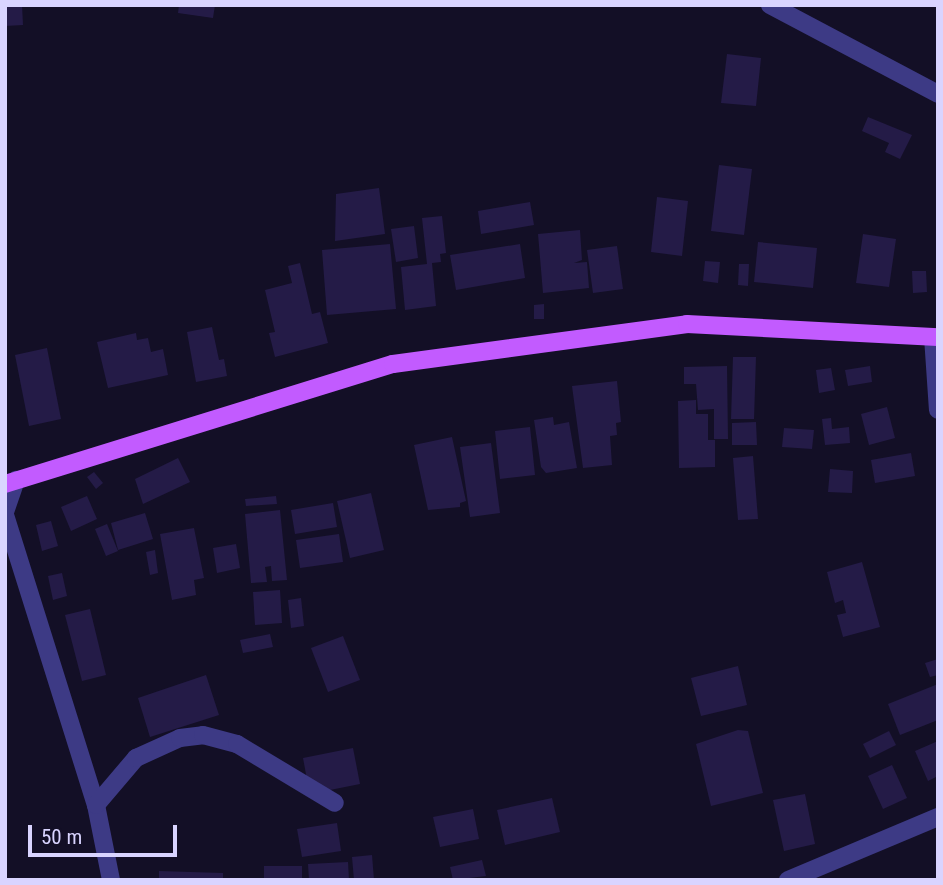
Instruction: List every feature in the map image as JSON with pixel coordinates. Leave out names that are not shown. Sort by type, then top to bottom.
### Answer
[{"type":"main road","points":[[11,482],[393,364],[687,324],[936,334]]},
{"type":"street","points":[[770,5],[938,94]]},
{"type":"street","points":[[936,334],[938,410]]},
{"type":"street","points":[[11,482],[5,514],[55,686],[96,805],[111,880]]},
{"type":"street","points":[[96,805],[136,758],[180,738],[203,735],[237,744],[335,803]]},
{"type":"street","points":[[788,880],[938,817]]},
{"type":"building","points":[[5,5],[22,5],[23,25],[5,26]]},
{"type":"building","points":[[179,5],[215,5],[213,18],[178,13]]},
{"type":"building","points":[[727,54],[761,58],[756,106],[721,103]]},
{"type":"building","points":[[868,117],[912,135],[900,159],[885,152],[889,143],[862,131]]},
{"type":"building","points":[[719,165],[752,169],[744,235],[711,231]]},
{"type":"building","points":[[379,188],[385,234],[335,241],[336,194]]},
{"type":"building","points":[[657,197],[688,201],[682,256],[651,252]]},
{"type":"building","points":[[530,202],[534,225],[481,234],[478,211]]},
{"type":"building","points":[[442,216],[446,253],[440,254],[441,262],[432,263],[436,306],[405,310],[401,267],[427,264],[422,218]]},
{"type":"building","points":[[414,226],[418,258],[396,262],[391,229]]},
{"type":"building","points":[[580,230],[582,260],[574,263],[587,262],[589,288],[543,293],[538,234]]},
{"type":"building","points":[[863,234],[896,239],[889,287],[856,283]]},
{"type":"building","points":[[758,242],[817,248],[813,288],[754,282]]},
{"type":"building","points":[[390,244],[396,309],[327,315],[322,250]]},
{"type":"building","points":[[520,244],[525,278],[456,290],[450,255]]},
{"type":"building","points":[[617,246],[623,289],[593,293],[587,250]]},
{"type":"building","points":[[705,261],[720,262],[718,283],[703,281]]},
{"type":"building","points":[[300,263],[312,314],[320,312],[328,343],[275,357],[269,333],[275,332],[265,290],[292,283],[288,266]]},
{"type":"building","points":[[739,264],[749,264],[748,286],[738,285]]},
{"type":"building","points":[[912,271],[926,271],[927,292],[913,293]]},
{"type":"building","points":[[544,304],[544,319],[534,319],[534,305]]},
{"type":"building","points":[[212,327],[219,360],[224,359],[227,376],[196,382],[187,332]]},
{"type":"building","points":[[136,333],[137,340],[148,338],[151,352],[163,349],[168,375],[108,388],[97,342]]},
{"type":"building","points":[[47,348],[61,419],[29,426],[15,355]]},
{"type":"building","points":[[733,357],[756,357],[754,419],[731,419]]},
{"type":"building","points":[[727,366],[728,439],[714,439],[714,409],[698,410],[696,384],[684,384],[684,367]]},
{"type":"building","points":[[870,366],[872,382],[848,386],[845,370]]},
{"type":"building","points":[[831,368],[835,390],[819,393],[816,370]]},
{"type":"building","points":[[617,381],[621,422],[616,423],[617,435],[610,436],[612,465],[583,468],[572,386]]},
{"type":"building","points":[[696,400],[696,414],[708,414],[708,440],[715,440],[715,467],[679,468],[678,401]]},
{"type":"building","points":[[887,407],[895,438],[869,445],[861,414]]},
{"type":"building","points":[[553,417],[554,425],[569,422],[577,468],[546,473],[541,467],[534,420]]},
{"type":"building","points":[[831,418],[832,429],[849,427],[850,443],[825,445],[822,419]]},
{"type":"building","points":[[756,422],[757,445],[732,445],[732,423]]},
{"type":"building","points":[[530,427],[535,475],[500,479],[495,431]]},
{"type":"building","points":[[784,428],[814,430],[812,449],[782,447]]},
{"type":"building","points":[[452,437],[466,501],[460,503],[460,507],[428,510],[414,445]]},
{"type":"building","points":[[491,443],[500,513],[470,517],[460,447]]},
{"type":"building","points":[[911,453],[915,476],[875,483],[871,460]]},
{"type":"building","points":[[753,456],[758,519],[738,520],[733,458]]},
{"type":"building","points":[[178,458],[190,482],[143,504],[135,479]]},
{"type":"building","points":[[830,469],[853,471],[852,493],[828,492]]},
{"type":"building","points":[[94,472],[103,483],[96,489],[87,477]]},
{"type":"building","points":[[371,493],[384,550],[350,558],[337,501]]},
{"type":"building","points":[[87,496],[97,519],[71,531],[61,507]]},
{"type":"building","points":[[276,496],[277,504],[246,506],[245,499]]},
{"type":"building","points":[[333,503],[337,527],[295,534],[291,510]]},
{"type":"building","points":[[280,510],[287,580],[272,581],[271,566],[265,567],[267,582],[251,583],[245,514]]},
{"type":"building","points":[[145,513],[153,539],[118,550],[111,523]]},
{"type":"building","points":[[51,521],[58,546],[42,551],[36,525]]},
{"type":"building","points":[[107,524],[118,551],[106,556],[95,529]]},
{"type":"building","points":[[194,528],[204,578],[194,580],[196,595],[172,600],[160,534]]},
{"type":"building","points":[[339,534],[343,562],[300,568],[296,540]]},
{"type":"building","points":[[236,544],[240,568],[217,573],[213,548]]},
{"type":"building","points":[[155,550],[158,573],[150,575],[146,552]]},
{"type":"building","points":[[862,562],[880,627],[843,637],[837,615],[846,613],[843,600],[835,603],[827,572]]},
{"type":"building","points":[[62,573],[67,596],[53,600],[48,576]]},
{"type":"building","points":[[280,590],[282,623],[255,625],[253,592]]},
{"type":"building","points":[[301,598],[304,626],[291,628],[288,600]]},
{"type":"building","points":[[90,609],[106,675],[82,681],[65,615]]},
{"type":"building","points":[[270,634],[273,647],[243,653],[240,640]]},
{"type":"building","points":[[343,636],[360,680],[328,692],[311,648]]},
{"type":"building","points":[[938,659],[938,675],[930,677],[925,663]]},
{"type":"building","points":[[738,666],[747,705],[701,716],[691,678]]},
{"type":"building","points":[[206,675],[219,715],[150,737],[138,698]]},
{"type":"building","points":[[938,684],[938,720],[900,735],[888,704]]},
{"type":"building","points":[[738,730],[748,731],[763,793],[711,806],[696,744]]},
{"type":"building","points":[[889,731],[896,745],[870,758],[863,744]]},
{"type":"building","points":[[938,741],[938,776],[928,781],[915,751]]},
{"type":"building","points":[[353,748],[360,784],[320,792],[308,785],[303,758]]},
{"type":"building","points":[[892,765],[907,798],[883,809],[868,776]]},
{"type":"building","points":[[805,794],[815,844],[784,851],[773,800]]},
{"type":"building","points":[[552,798],[560,832],[505,845],[497,810]]},
{"type":"building","points":[[473,809],[479,839],[440,847],[433,817]]},
{"type":"building","points":[[337,823],[341,851],[302,857],[297,829]]},
{"type":"building","points":[[372,855],[374,880],[354,880],[352,857]]},
{"type":"building","points":[[482,860],[486,876],[453,880],[450,867]]},
{"type":"building","points":[[348,862],[349,880],[309,880],[308,864]]},
{"type":"building","points":[[264,866],[302,866],[302,880],[264,880]]},
{"type":"building","points":[[159,871],[223,873],[223,880],[159,880]]}]
